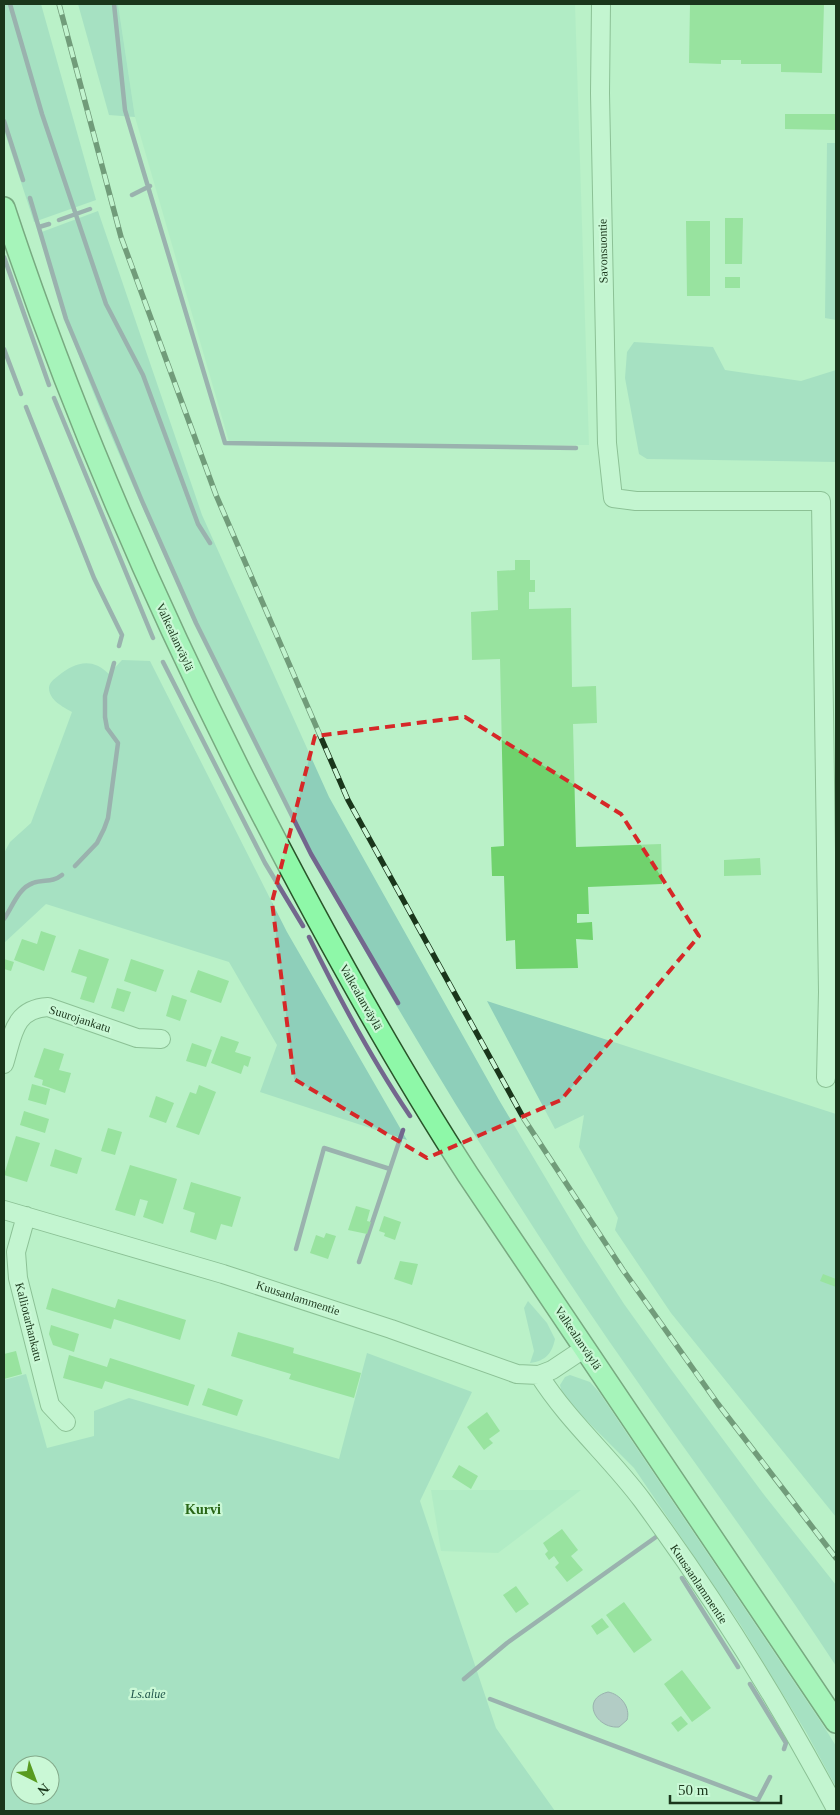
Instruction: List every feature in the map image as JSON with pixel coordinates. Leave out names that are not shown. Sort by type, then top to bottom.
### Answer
[{"type":"main road","name":"Valkealanväylä","points":[[4,208],[65,378],[178,646],[274,838],[350,977],[435,1124],[836,1722]]},
{"type":"street","name":"Savonsuontie","points":[[601,4],[600,93],[607,442],[613,498],[636,501],[821,501],[828,992],[826,1078]]},
{"type":"street","name":"Suurojankatu","points":[[4,1064],[16,1027],[21,1018],[28,1011],[37,1008],[48,1007],[137,1038],[161,1039]]},
{"type":"street","name":"Kuusanlammentie","points":[[4,1210],[223,1274],[392,1329],[517,1374],[539,1375]]},
{"type":"street","name":"Kalliotarhankatu","points":[[26,1216],[16,1252],[18,1278],[50,1405],[66,1422]]},
{"type":"street","points":[[539,1375],[552,1370],[585,1348]]},
{"type":"street","name":"Kuusaanlammentie","points":[[539,1375],[554,1398],[626,1478],[688,1566],[783,1712],[836,1809]]},
{"type":"highlighted area","points":[[465,717],[621,814],[699,936],[561,1100],[427,1158],[294,1079],[272,902],[315,736]]},
{"type":"green space","points":[[4,4],[41,4],[96,200],[34,222],[4,130]]},
{"type":"green space","points":[[78,4],[118,4],[135,117],[109,115]]},
{"type":"green space","points":[[118,4],[575,4],[589,445],[230,445],[135,117]]},
{"type":"green space","points":[[827,143],[836,143],[836,320],[825,318]]},
{"type":"green space","points":[[98,211],[202,515],[329,797],[499,1100],[582,1239],[624,1304],[670,1368],[765,1496],[836,1585],[836,1666],[600,1328],[511,1193],[404,1018],[353,930],[303,840],[256,749],[168,564],[102,413],[66,320],[39,233]]},
{"type":"green space","points":[[634,342],[713,347],[725,370],[801,381],[836,370],[836,462],[647,459],[639,454],[625,378],[627,352]]},
{"type":"green space","points":[[122,660],[150,661],[287,932],[407,1140],[260,1092],[277,1045],[229,962],[46,904],[4,943],[4,853],[10,842],[31,823],[72,712],[54,700],[49,688],[50,684],[64,671],[77,665],[90,663],[109,674]]},
{"type":"green space","points":[[487,1001],[836,1114],[836,1517],[671,1313],[615,1230],[618,1218],[579,1147],[584,1115],[555,1129]]},
{"type":"green space","points":[[528,1301],[547,1323],[555,1339],[547,1356],[530,1363],[534,1351],[524,1308]]},
{"type":"green space","name":"Ls.alue","points":[[367,1353],[472,1392],[420,1501],[496,1728],[555,1811],[4,1811],[4,1380],[26,1374],[47,1448],[94,1436],[94,1411],[129,1398],[339,1459]]},
{"type":"green space","points":[[570,1375],[590,1382],[599,1392],[821,1722],[836,1746],[836,1787],[806,1732],[740,1624],[634,1468],[563,1397],[560,1385],[565,1377]]},
{"type":"green space","points":[[431,1490],[581,1490],[498,1553],[441,1551]]},
{"type":"shaded area","points":[[608,1692],[617,1695],[626,1706],[627,1720],[619,1727],[604,1723],[594,1713],[595,1701],[599,1696]]},
{"type":"building","points":[[690,4],[824,4],[822,73],[781,72],[781,64],[741,64],[741,60],[721,60],[721,64],[689,63]]},
{"type":"building","points":[[785,114],[836,114],[836,130],[785,129]]},
{"type":"building","points":[[725,218],[743,218],[742,264],[725,264]]},
{"type":"building","points":[[686,221],[710,221],[710,296],[687,296]]},
{"type":"building","points":[[725,277],[740,277],[740,288],[725,288]]},
{"type":"building","points":[[515,560],[530,560],[530,580],[535,580],[535,592],[529,592],[529,609],[571,608],[572,687],[596,686],[597,723],[573,724],[576,847],[661,844],[662,884],[588,887],[589,914],[577,914],[577,923],[592,922],[593,940],[576,939],[578,968],[516,969],[515,940],[506,941],[504,876],[492,876],[491,847],[504,846],[500,659],[472,660],[471,612],[498,610],[497,571],[515,570]]},
{"type":"building","points":[[760,858],[761,875],[724,876],[724,860]]},
{"type":"building","points":[[41,931],[56,936],[44,971],[14,960],[22,939],[37,944]]},
{"type":"building","points":[[79,949],[109,959],[94,1003],[80,999],[87,977],[71,972]]},
{"type":"building","points":[[4,959],[14,962],[11,971],[4,969]]},
{"type":"building","points":[[131,959],[164,970],[156,992],[124,981]]},
{"type":"building","points":[[198,970],[229,981],[221,1003],[190,992]]},
{"type":"building","points":[[117,988],[131,992],[124,1012],[111,1008]]},
{"type":"building","points":[[172,995],[187,1000],[180,1021],[166,1016]]},
{"type":"building","points":[[221,1036],[239,1042],[235,1052],[251,1057],[248,1067],[244,1065],[241,1074],[211,1063]]},
{"type":"building","points":[[192,1043],[212,1050],[206,1067],[186,1061]]},
{"type":"building","points":[[44,1048],[64,1054],[59,1070],[71,1073],[65,1093],[42,1085],[43,1080],[34,1077]]},
{"type":"building","points":[[32,1084],[50,1089],[46,1105],[28,1100]]},
{"type":"building","points":[[199,1085],[216,1092],[199,1135],[176,1127],[190,1092],[196,1094]]},
{"type":"building","points":[[156,1096],[174,1103],[166,1123],[149,1117]]},
{"type":"building","points":[[24,1111],[49,1119],[45,1133],[20,1125]]},
{"type":"building","points":[[108,1128],[122,1132],[115,1155],[101,1151]]},
{"type":"building","points":[[16,1136],[40,1143],[27,1182],[4,1175]]},
{"type":"building","points":[[55,1149],[82,1158],[77,1174],[50,1166]]},
{"type":"building","points":[[130,1165],[177,1179],[163,1224],[143,1217],[148,1201],[140,1199],[135,1216],[115,1210]]},
{"type":"building","points":[[191,1182],[241,1197],[232,1227],[221,1224],[216,1240],[190,1232],[195,1213],[183,1209]]},
{"type":"building","points":[[356,1206],[370,1210],[367,1221],[371,1222],[367,1234],[348,1230]]},
{"type":"building","points":[[384,1216],[401,1222],[395,1240],[384,1236],[385,1233],[379,1231]]},
{"type":"building","points":[[326,1233],[336,1236],[328,1259],[310,1253],[316,1235],[324,1238]]},
{"type":"building","points":[[400,1261],[418,1264],[412,1285],[394,1279]]},
{"type":"building","points":[[823,1274],[836,1279],[836,1287],[820,1281]]},
{"type":"building","points":[[52,1288],[115,1308],[118,1299],[186,1320],[180,1340],[114,1319],[111,1329],[46,1309]]},
{"type":"building","points":[[51,1325],[79,1334],[74,1352],[53,1345],[49,1334]]},
{"type":"building","points":[[238,1332],[294,1348],[293,1353],[361,1373],[354,1398],[289,1379],[291,1374],[231,1356]]},
{"type":"building","points":[[16,1351],[22,1374],[4,1379],[4,1354]]},
{"type":"building","points":[[69,1355],[107,1367],[110,1358],[195,1385],[188,1406],[105,1381],[102,1389],[63,1378]]},
{"type":"building","points":[[208,1388],[243,1400],[237,1416],[202,1405]]},
{"type":"building","points":[[487,1412],[500,1431],[489,1439],[493,1443],[484,1450],[467,1427]]},
{"type":"building","points":[[459,1465],[478,1476],[471,1489],[452,1477]]},
{"type":"building","points":[[562,1529],[578,1550],[571,1556],[583,1570],[567,1582],[555,1567],[559,1563],[554,1556],[549,1560],[545,1554],[548,1551],[543,1543]]},
{"type":"building","points":[[516,1586],[529,1604],[516,1613],[503,1595]]},
{"type":"building","points":[[624,1602],[652,1640],[634,1653],[606,1615]]},
{"type":"building","points":[[602,1618],[609,1627],[597,1635],[591,1626]]},
{"type":"building","points":[[682,1670],[711,1708],[692,1722],[664,1684]]},
{"type":"building","points":[[681,1716],[688,1724],[678,1732],[671,1723]]},
{"type":"waterway","points":[[10,4],[42,114],[106,304],[143,375],[198,524],[210,543]]},
{"type":"waterway","points":[[114,4],[125,110],[225,443],[576,448]]},
{"type":"waterway","points":[[4,121],[23,180]]},
{"type":"waterway","points":[[132,195],[150,186]]},
{"type":"waterway","points":[[30,198],[66,319],[142,501],[196,623],[311,854],[398,1003]]},
{"type":"waterway","points":[[59,220],[90,209]]},
{"type":"waterway","points":[[39,227],[49,224]]},
{"type":"waterway","points":[[4,257],[49,385]]},
{"type":"waterway","points":[[4,349],[21,394]]},
{"type":"waterway","points":[[54,398],[153,638]]},
{"type":"waterway","points":[[26,407],[94,578],[122,635],[119,646]]},
{"type":"waterway","points":[[163,662],[265,863],[303,926]]},
{"type":"waterway","points":[[75,866],[97,843],[108,818],[118,743],[107,728],[105,696],[114,663]]},
{"type":"waterway","points":[[4,919],[23,889],[33,883],[55,879],[62,875]]},
{"type":"waterway","points":[[309,937],[356,1028],[410,1116]]},
{"type":"waterway","points":[[359,1262],[403,1130]]},
{"type":"waterway","points":[[296,1249],[324,1148],[390,1169]]},
{"type":"waterway","points":[[464,1679],[507,1643],[656,1537]]},
{"type":"waterway","points":[[682,1578],[738,1667]]},
{"type":"waterway","points":[[750,1684],[786,1743],[784,1749]]},
{"type":"waterway","points":[[490,1699],[758,1800],[770,1777]]},
{"type":"railway","points":[[59,4],[121,237],[216,495],[348,800],[524,1119],[623,1270],[718,1404],[836,1558]]},
{"type":"district","name":"Kurvi","points":[[203,1509]]}]
